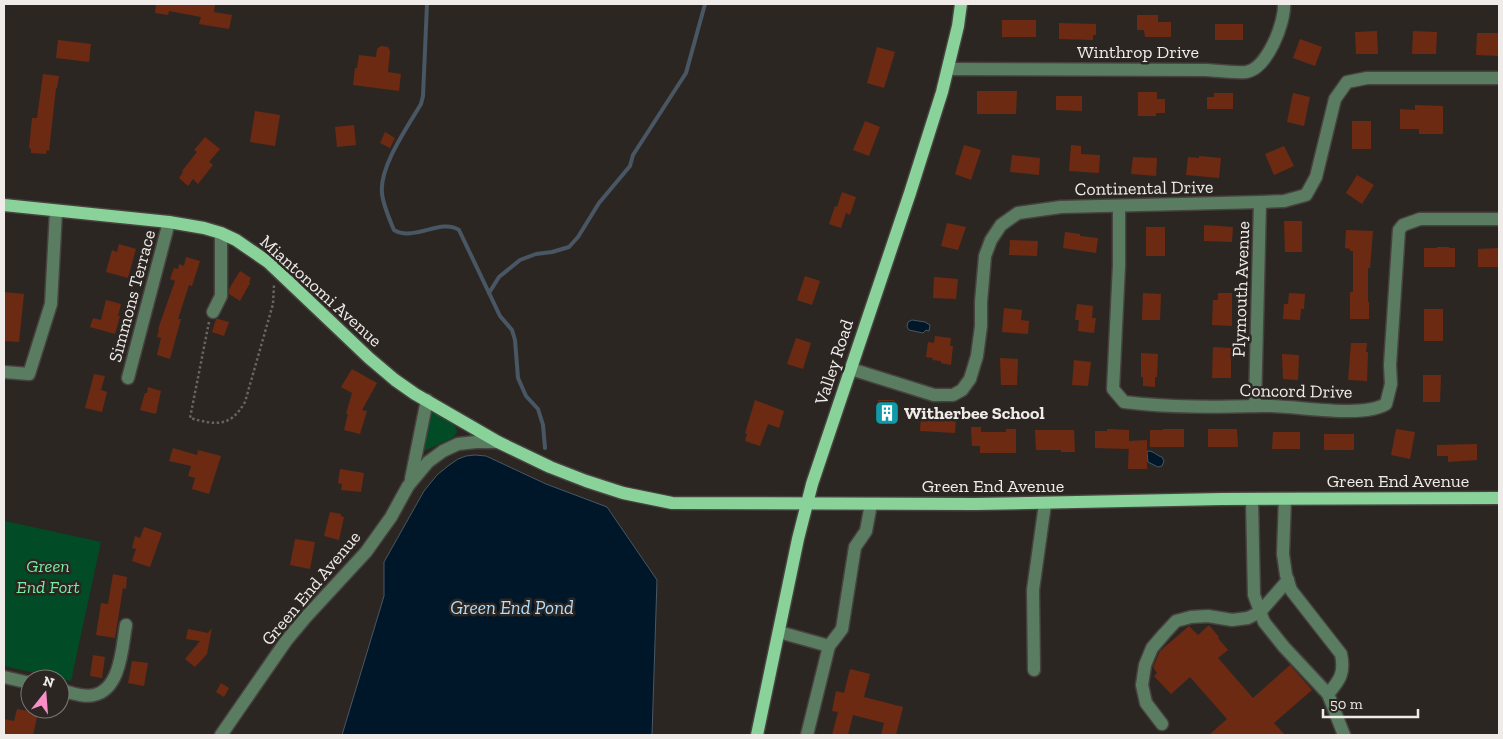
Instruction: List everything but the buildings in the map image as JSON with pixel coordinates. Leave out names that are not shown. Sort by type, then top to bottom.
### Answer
[{"type":"main road","name":"Valley Road","points":[[757,735],[798,539],[812,484],[942,92],[958,26],[961,4]]},
{"type":"main road","name":"Miantonomi Avenue","points":[[4,205],[169,222],[221,233],[236,240],[268,262],[369,358],[395,380],[427,400]]},
{"type":"main road","name":"Green End Avenue","points":[[427,400],[498,442],[550,467],[586,482],[623,493],[672,503],[1045,504],[1252,499],[1499,498]]},
{"type":"street","name":"Winthrop Drive","points":[[948,68],[1248,72],[1262,63],[1272,46],[1279,30],[1284,4]]},
{"type":"street","name":"Continental Drive","points":[[851,369],[934,394],[953,395],[962,390],[970,379],[977,356],[982,326],[981,302],[985,256],[991,240],[1001,225],[1018,213],[1061,207],[1284,201],[1306,195],[1316,177],[1335,99],[1347,82],[1367,78],[1499,78]]},
{"type":"street","name":"Plymouth Avenue","points":[[1255,406],[1260,202]]},
{"type":"street","name":"Concord Drive","points":[[1119,206],[1113,389],[1124,402],[1188,408],[1265,406],[1352,411],[1378,409],[1386,404],[1391,384],[1390,365],[1399,230],[1403,224],[1420,219],[1499,219]]},
{"type":"street","points":[[4,372],[28,374],[31,366],[51,304],[56,211]]},
{"type":"street","name":"Simmons Terrace","points":[[128,378],[169,222]]},
{"type":"street","points":[[213,312],[221,296],[221,233]]},
{"type":"street","name":"Green End Avenue","points":[[221,735],[286,641],[366,552],[391,517],[408,486],[414,468],[427,400]]},
{"type":"street","name":"Green End Avenue","points":[[408,486],[428,462],[443,451],[458,444],[498,442]]},
{"type":"street","points":[[1252,499],[1254,595],[1260,612],[1264,622],[1284,647],[1328,694],[1344,735]]},
{"type":"street","points":[[1285,499],[1284,554],[1291,590],[1341,654],[1342,675],[1328,694]]},
{"type":"street","points":[[807,735],[829,646],[842,629],[855,547],[866,531],[871,504]]},
{"type":"street","points":[[1034,670],[1033,590],[1045,504]]},
{"type":"street","points":[[1162,724],[1146,703],[1142,685],[1145,665],[1152,648],[1164,634],[1176,621],[1191,617],[1208,616],[1232,620],[1248,618],[1260,612],[1288,580]]},
{"type":"street","points":[[70,692],[94,696],[111,684],[116,674],[126,625]]},
{"type":"street","points":[[779,632],[829,646]]},
{"type":"street","points":[[4,678],[20,681]]},
{"type":"path","points":[[213,312],[190,418],[219,424],[239,413],[246,402],[273,304],[274,282]]},
{"type":"green space","points":[[433,412],[451,422],[457,432],[453,438],[423,450],[429,413]]},
{"type":"green space","name":"Green End Fort","points":[[5,521],[101,542],[71,681],[70,669],[20,670],[4,666]]},
{"type":"water","points":[[912,320],[925,322],[930,325],[929,331],[926,330],[923,333],[909,330],[907,327],[908,322]]},
{"type":"water","points":[[1148,451],[1162,457],[1164,461],[1162,466],[1158,467],[1148,462]]},
{"type":"water","name":"Green End Pond","points":[[475,455],[486,456],[546,484],[607,507],[657,580],[652,735],[342,735],[384,596],[384,562],[424,491],[437,475],[458,459]]},
{"type":"waterway","points":[[427,4],[423,96],[421,104],[402,135],[385,171],[382,193],[386,212],[394,230],[402,233],[444,227],[452,227],[459,230],[500,316],[512,330],[515,340],[518,378],[526,396],[538,409],[543,425],[545,448]]},
{"type":"waterway","points":[[489,293],[499,277],[520,260],[536,254],[569,247],[578,237],[599,203],[630,166],[633,155],[686,73],[705,4]]},
{"type":"place","name":"Witherbee School","points":[[887,413]]}]
